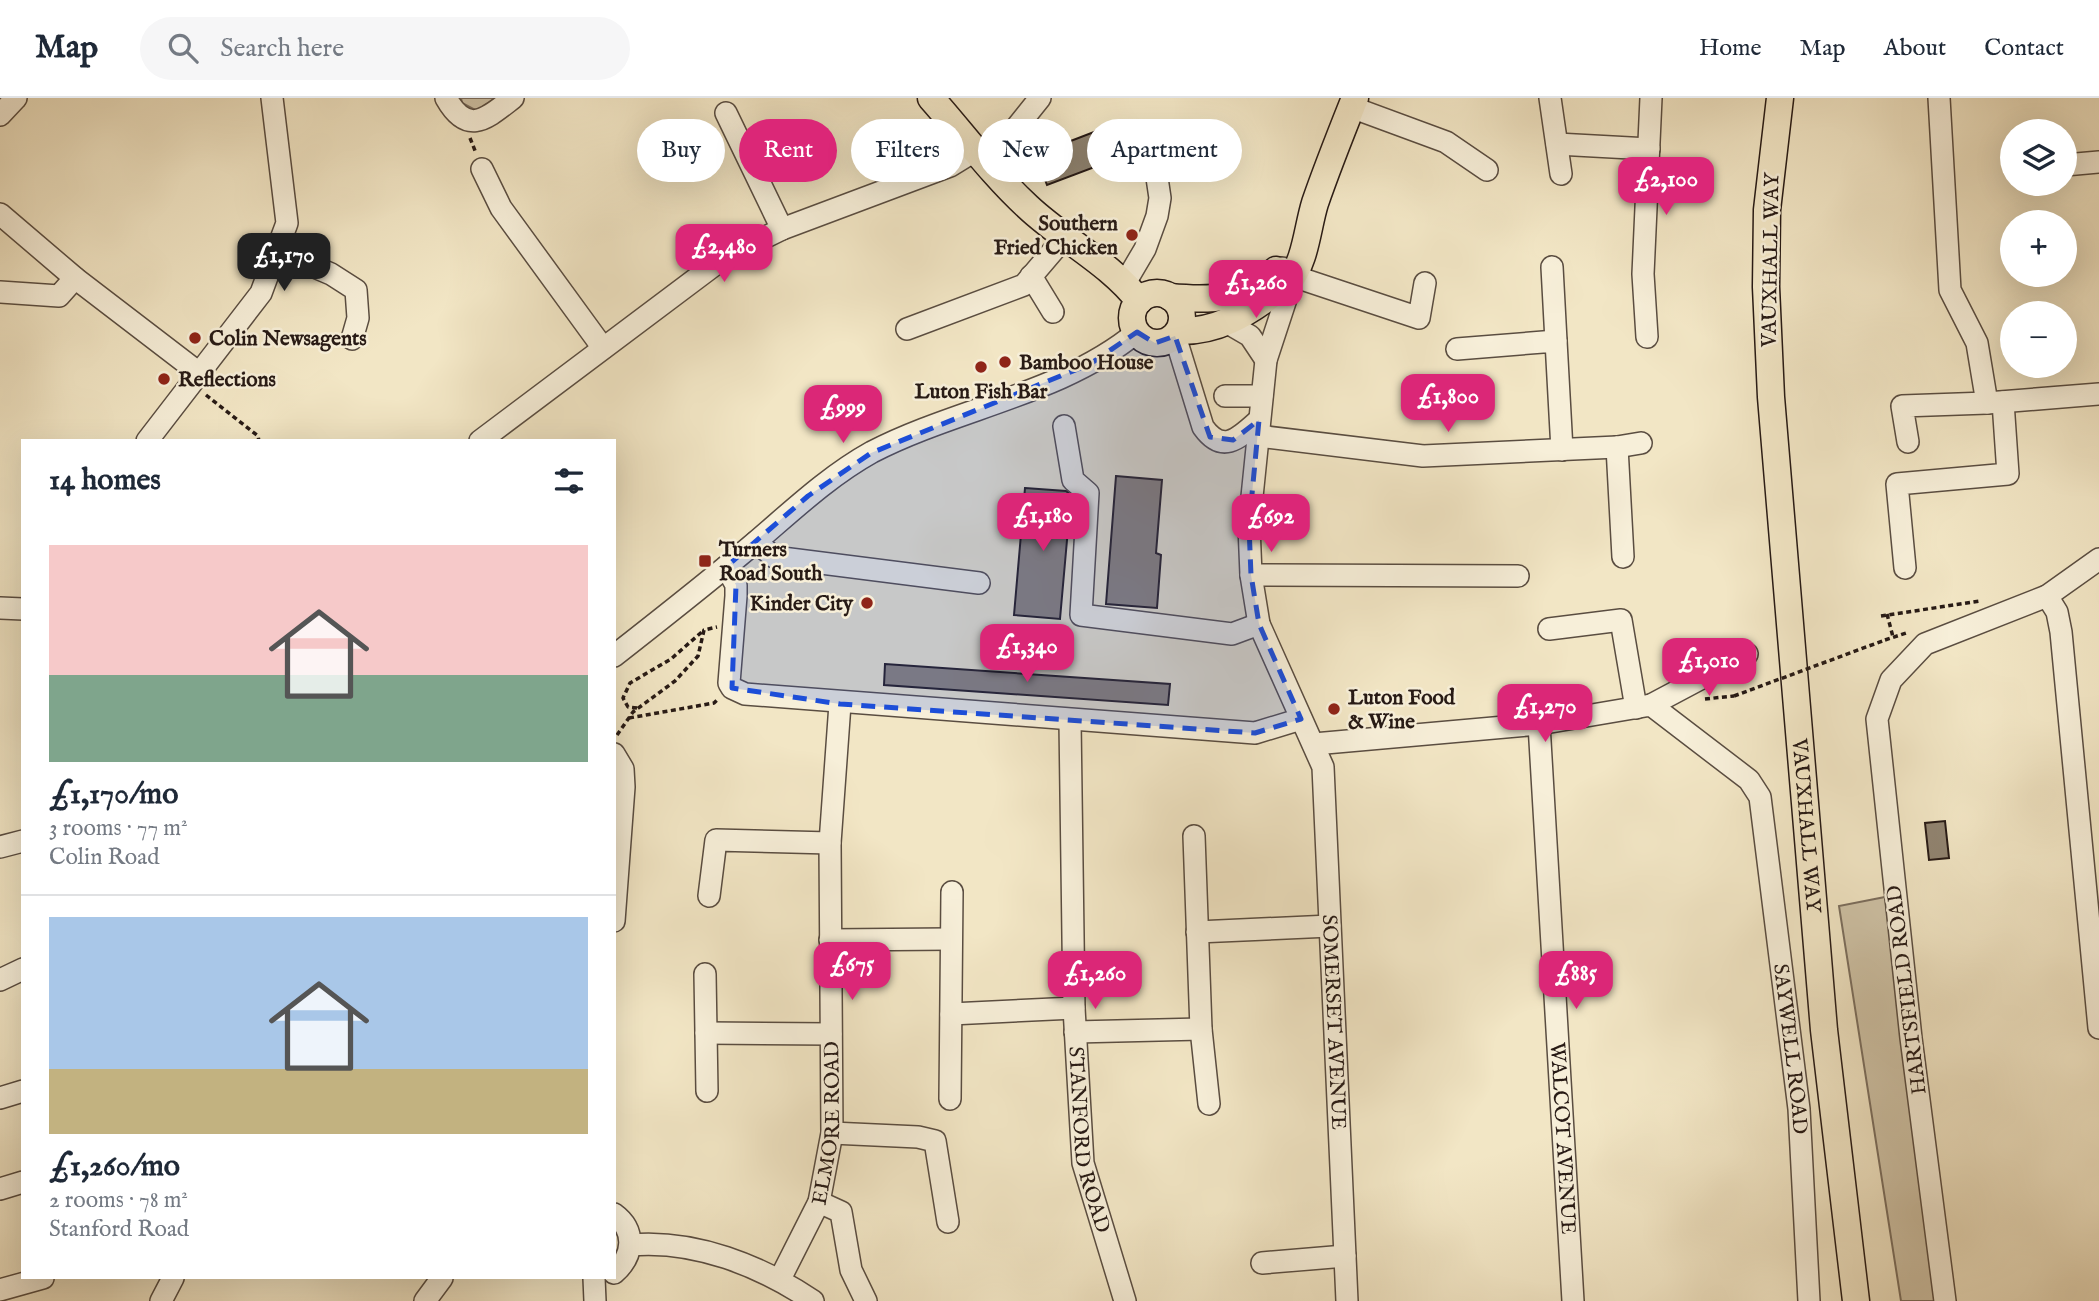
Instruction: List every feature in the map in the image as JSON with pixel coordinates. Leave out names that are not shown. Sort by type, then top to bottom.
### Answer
[{"type":"main road","points":[[930,98],[978,152]]},
{"type":"main road","name":"VAUXHALL WAY","points":[[1780,98],[1767,210],[1766,287],[1770,397],[1824,1030],[1856,1301]]},
{"type":"main road","points":[[1132,292],[1132,315],[1137,332],[1155,343],[1177,333],[1226,322],[1249,312],[1287,276],[1303,256],[1305,236],[1353,102]]},
{"type":"main road","points":[[1005,182],[1063,238],[1132,292],[1201,300],[1242,293],[1287,276]]},
{"type":"main road","points":[[1170,297],[1182,313],[1177,333]]},
{"type":"street","points":[[0,115],[16,98]]},
{"type":"street","points":[[149,439],[261,293],[277,251],[287,223],[272,98]]},
{"type":"street","points":[[446,98],[463,119],[480,121],[513,98]]},
{"type":"street","points":[[1020,119],[1041,98]]},
{"type":"street","points":[[1550,98],[1561,174]]},
{"type":"street","points":[[1647,337],[1643,274],[1651,98]]},
{"type":"street","points":[[1905,568],[1897,484],[2008,474],[1995,402],[1977,343],[1950,290],[1939,98]]},
{"type":"street","points":[[1353,102],[1446,142],[1487,170]]},
{"type":"street","points":[[726,113],[782,229]]},
{"type":"street","points":[[1557,144],[1649,149]]},
{"type":"street","points":[[483,439],[725,257],[782,229],[950,166],[978,158]]},
{"type":"street","points":[[2077,164],[2099,162]]},
{"type":"street","points":[[482,169],[501,208],[603,348]]},
{"type":"street","points":[[1132,292],[1157,216],[1160,198],[1158,182]]},
{"type":"street","points":[[0,214],[195,379]]},
{"type":"street","points":[[907,329],[1024,285],[1063,238]]},
{"type":"street","points":[[277,251],[331,274],[356,289],[358,318],[352,339]]},
{"type":"street","points":[[1552,267],[1562,450]]},
{"type":"street","points":[[1031,276],[1053,312]]},
{"type":"street","points":[[1287,276],[1419,318],[1425,283]]},
{"type":"street","name":"SOMERSET AVENUE","points":[[1287,276],[1287,296],[1266,360],[1249,526],[1251,575],[1259,624],[1323,767],[1347,1301]]},
{"type":"street","points":[[0,292],[59,296],[75,278]]},
{"type":"street","points":[[1226,322],[1250,336],[1266,360]]},
{"type":"street","points":[[616,654],[726,567],[808,496],[872,453],[1090,365],[1137,332]]},
{"type":"street","points":[[1177,333],[1203,427],[1210,437],[1220,442],[1233,440],[1258,428],[1423,456],[1617,447],[1641,443]]},
{"type":"street","points":[[1457,349],[1556,341]]},
{"type":"street","points":[[1908,442],[1902,406],[2099,394]]},
{"type":"street","points":[[1225,396],[1262,396]]},
{"type":"street","points":[[1064,426],[1073,480],[1088,494],[1081,615],[1232,634],[1259,624]]},
{"type":"street","points":[[1617,447],[1623,557]]},
{"type":"street","points":[[756,542],[774,557],[979,583]]},
{"type":"street","points":[[2099,559],[2047,596],[2057,612],[2062,632],[2099,1028]]},
{"type":"street","points":[[726,567],[736,585],[728,676],[732,688],[745,694],[840,704],[1255,733],[1301,719]]},
{"type":"street","points":[[1251,575],[1518,576]]},
{"type":"street","name":"HARTSFIELD ROAD","points":[[1945,1301],[1911,1038],[1877,719],[1891,680],[1926,644],[2047,596]]},
{"type":"street","points":[[0,608],[21,609]]},
{"type":"street","points":[[1549,629],[1621,620],[1644,706]]},
{"type":"street","points":[[1314,744],[1539,724],[1644,706],[1747,654]]},
{"type":"street","name":"ELMORE ROAD","points":[[780,1279],[819,1202],[832,1133],[830,843],[840,704]]},
{"type":"street","name":"SAYWELL ROAD","points":[[1644,706],[1749,780],[1760,797],[1799,1108],[1809,1301]]},
{"type":"street","name":"STANFORD ROAD","points":[[1070,721],[1074,1008],[1083,1163],[1125,1301]]},
{"type":"street","name":"WALCOT AVENUE","points":[[1539,724],[1573,1301]]},
{"type":"street","points":[[616,757],[623,769],[624,787],[616,894]]},
{"type":"street","points":[[1194,836],[1200,1029],[1209,1104]]},
{"type":"street","points":[[709,896],[716,840],[830,843]]},
{"type":"street","points":[[0,847],[21,842]]},
{"type":"street","points":[[950,1099],[952,892]]},
{"type":"street","points":[[1197,932],[1330,926]]},
{"type":"street","points":[[830,940],[951,939]]},
{"type":"street","points":[[0,980],[21,971]]},
{"type":"street","points":[[705,974],[707,1091]]},
{"type":"street","points":[[951,1014],[1074,1008]]},
{"type":"street","points":[[1075,1032],[1200,1029]]},
{"type":"street","points":[[706,1033],[831,1034]]},
{"type":"street","points":[[0,1098],[21,1092]]},
{"type":"street","points":[[832,1133],[918,1137],[935,1142],[948,1222]]},
{"type":"street","points":[[0,1189],[21,1183]]},
{"type":"street","points":[[819,1202],[841,1212],[851,1270],[866,1301]]},
{"type":"street","points":[[616,1216],[625,1224],[631,1245],[623,1265],[616,1271]]},
{"type":"street","points":[[631,1245],[650,1243],[729,1257],[780,1279],[813,1301]]},
{"type":"street","points":[[1262,1263],[1345,1256]]},
{"type":"street","points":[[0,1290],[39,1279]]},
{"type":"street","points":[[162,1301],[173,1279]]},
{"type":"street","points":[[425,1301],[441,1279]]},
{"type":"street","points":[[594,1279],[594,1301]]},
{"type":"path","points":[[463,119],[482,169]]},
{"type":"path","points":[[195,379],[259,439]]},
{"type":"path","points":[[1881,616],[1993,600]]},
{"type":"path","points":[[1887,614],[1893,637]]},
{"type":"path","points":[[637,708],[628,707],[623,698],[631,683],[671,659],[704,630],[734,621]]},
{"type":"path","points":[[616,737],[637,708],[675,681],[698,656],[704,630]]},
{"type":"path","points":[[1734,696],[1885,640]]},
{"type":"path","points":[[629,718],[714,703],[732,688]]},
{"type":"highlighted area","points":[[1137,332],[1155,343],[1175,336],[1210,437],[1233,440],[1259,420],[1249,526],[1251,575],[1259,624],[1301,719],[1255,733],[840,704],[732,688],[736,585],[726,567],[808,496],[871,453],[1090,364]]},
{"type":"shaded area","points":[[461,98],[496,98],[477,111],[462,103]]},
{"type":"shaded area","points":[[1885,897],[1935,1301],[1901,1301],[1839,906]]},
{"type":"building","points":[[1087,135],[1087,170],[1073,175],[1073,140]]},
{"type":"building","points":[[1116,476],[1162,480],[1156,553],[1161,555],[1157,608],[1106,604]]},
{"type":"building","points":[[1025,488],[1066,491],[1071,495],[1060,619],[1014,615]]},
{"type":"building","points":[[885,664],[1170,684],[1168,705],[884,685]]},
{"type":"building","points":[[1945,821],[1949,858],[1929,860],[1925,823]]},
{"type":"place","name":"Southern Fried Chicken","points":[[1132,235]]},
{"type":"place","name":"Colin Newsagents","points":[[195,338]]},
{"type":"place","name":"Bamboo House","points":[[1005,362]]},
{"type":"place","name":"Luton Fish Bar","points":[[981,367]]},
{"type":"place","name":"Reflections","points":[[164,379]]},
{"type":"place","name":"Turners Road South","points":[[705,561]]},
{"type":"place","name":"Kinder City","points":[[867,603]]},
{"type":"place","name":"Luton Food & Wine","points":[[1334,709]]}]
